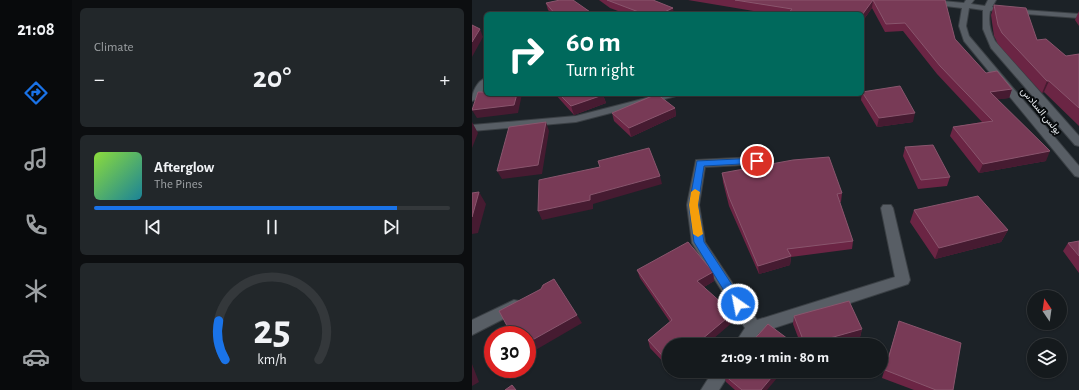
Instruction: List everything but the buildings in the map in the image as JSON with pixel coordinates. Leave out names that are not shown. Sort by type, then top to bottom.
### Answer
[{"type":"street","points":[[913,0],[989,4],[1003,10],[1079,16]]},
{"type":"street","name":"بولس السادس","points":[[968,2],[963,23],[964,34],[973,48],[1077,170]]},
{"type":"street","name":"بولس السادس","points":[[989,4],[986,34],[994,46],[1079,143]]},
{"type":"street","points":[[472,98],[484,83]]},
{"type":"street","points":[[472,128],[576,119],[665,96]]},
{"type":"street","points":[[754,328],[699,242],[693,205],[700,163],[757,161]]},
{"type":"street","points":[[747,338],[754,328],[903,280],[887,208]]},
{"type":"street","points":[[472,328],[527,299]]},
{"type":"street","points":[[709,390],[718,378]]},
{"type":"slow traffic","points":[[695,192],[693,205],[698,234]]},
{"type":"route","points":[[738,304],[699,242],[693,205],[700,163],[757,161]]}]
